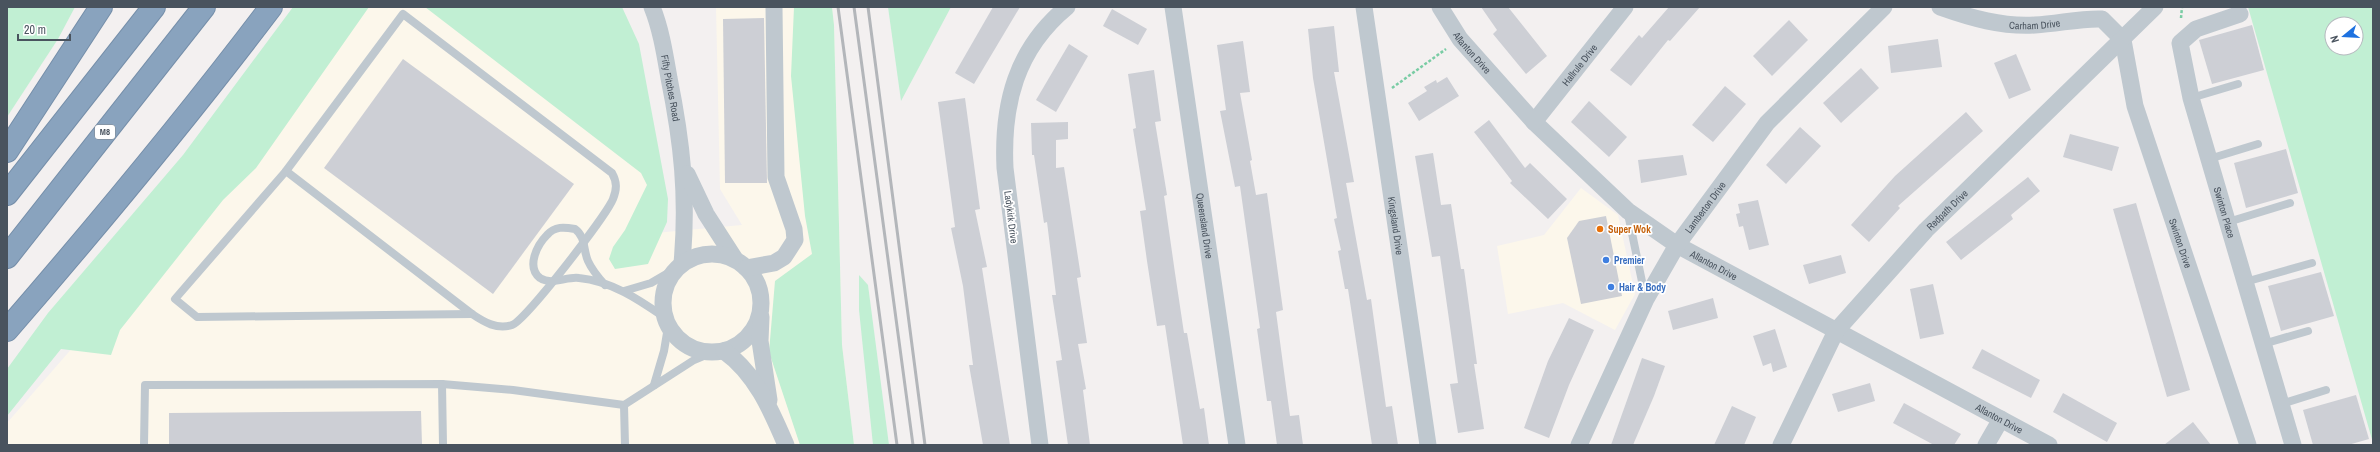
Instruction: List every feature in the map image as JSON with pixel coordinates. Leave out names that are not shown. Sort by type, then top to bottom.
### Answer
[{"type":"highway","points":[[7,152],[101,7]]},
{"type":"highway","points":[[7,194],[154,7]]},
{"type":"highway","name":"M8","points":[[7,257],[204,7]]},
{"type":"highway","points":[[7,330],[97,226],[201,98],[271,7]]},
{"type":"street","name":"Fifty Pitches Road","points":[[653,7],[667,67],[684,168],[685,234],[679,266]]},
{"type":"street","points":[[718,352],[743,341],[753,330],[759,318],[763,279],[774,263],[784,257],[789,250],[795,235],[776,177],[774,7]]},
{"type":"street","name":"Ladykirk Drive","points":[[1040,445],[1005,168],[1004,142],[1006,113],[1012,88],[1022,62],[1035,40],[1067,7]]},
{"type":"street","name":"Queensland Drive","points":[[1173,7],[1237,445]]},
{"type":"street","name":"Kingsland Drive","points":[[1364,7],[1428,445]]},
{"type":"street","name":"Allanton Drive","points":[[1440,7],[1460,39],[1534,122],[1628,211],[1677,245],[1836,332],[2049,445]]},
{"type":"street","name":"Hallrule Drive","points":[[1534,122],[1625,7]]},
{"type":"street","name":"Lamberton Drive","points":[[1579,445],[1646,299],[1677,245],[1767,123],[1884,7]]},
{"type":"street","name":"Carham Drive","points":[[1940,7],[1972,18],[2004,24],[2035,25],[2088,19],[2102,19],[2123,40]]},
{"type":"street","name":"Redpath Drive","points":[[1781,445],[1836,332],[1926,230],[2123,40],[2155,7]]},
{"type":"street","name":"Swinton Place","points":[[2240,14],[2196,30],[2180,43],[2191,98],[2293,445]]},
{"type":"street","name":"Swinton Drive","points":[[2123,40],[2135,106],[2248,445]]},
{"type":"street","name":"Fifty Pitches Road","points":[[684,168],[706,214],[741,263]]},
{"type":"street","points":[[774,263],[741,263],[721,254],[705,254],[679,266],[666,284],[662,304],[666,322],[678,340],[696,350],[718,352],[735,360],[747,373],[770,406],[786,445]]},
{"type":"street","points":[[741,263],[755,279],[760,298],[760,341],[770,406]]},
{"type":"street","points":[[1986,445],[2000,418]]},
{"type":"lane","points":[[286,171],[472,314],[487,324],[498,326],[511,325],[520,321],[554,282],[613,201],[616,181],[612,173],[403,14],[286,171],[175,299],[197,317],[472,314]]},
{"type":"lane","points":[[2191,98],[2238,84]]},
{"type":"lane","points":[[2210,159],[2258,144]]},
{"type":"lane","points":[[2228,222],[2290,203]]},
{"type":"lane","points":[[1628,211],[1646,299]]},
{"type":"lane","points":[[605,285],[593,271],[588,260],[584,241],[578,231],[566,227],[551,231],[546,236],[536,252],[533,263],[535,271],[541,278],[554,282],[578,277],[624,291],[666,322],[654,385]]},
{"type":"lane","points":[[2245,282],[2312,263]]},
{"type":"lane","points":[[624,291],[651,283],[679,266]]},
{"type":"lane","points":[[2263,344],[2308,332]]},
{"type":"lane","points":[[144,445],[145,385],[442,384],[513,390],[624,405],[694,360],[718,352]]},
{"type":"lane","points":[[442,384],[443,445]]},
{"type":"lane","points":[[2281,404],[2326,390]]},
{"type":"lane","points":[[624,405],[625,445]]},
{"type":"path","points":[[1377,99],[1460,39]]},
{"type":"shaded area","points":[[356,7],[597,7],[628,67],[655,233],[742,225],[720,189],[716,7],[832,7],[834,25],[842,345],[854,445],[7,445],[7,423],[74,346]]},
{"type":"shaded area","points":[[1581,188],[1618,215],[1635,294],[1615,330],[1563,303],[1508,314],[1497,246],[1544,235]]},
{"type":"green space","points":[[7,7],[75,7],[58,39],[7,117]]},
{"type":"green space","points":[[293,7],[369,7],[256,168],[223,200],[120,330],[111,355],[61,349],[7,416],[7,369],[48,313],[183,155]]},
{"type":"green space","points":[[425,7],[622,7],[639,44],[668,199],[667,222],[648,264],[615,269],[609,259],[613,247],[625,230],[647,185],[641,173]]},
{"type":"green space","points":[[794,7],[832,7],[834,25],[842,345],[854,445],[800,445],[769,352],[775,281],[812,254],[805,216],[791,76]]},
{"type":"green space","points":[[888,7],[951,7],[901,101]]},
{"type":"green space","points":[[2248,7],[2373,7],[2373,443]]},
{"type":"green space","points":[[859,275],[868,285],[889,445],[873,445],[859,310]]},
{"type":"building","points":[[993,7],[1020,7],[974,84],[955,73]]},
{"type":"building","points":[[1481,7],[1508,7],[1547,56],[1526,74],[1493,34],[1497,30]]},
{"type":"building","points":[[1669,7],[1700,7],[1670,41],[1668,40],[1631,86],[1610,70],[1639,35],[1642,38]]},
{"type":"building","points":[[1112,9],[1147,29],[1138,45],[1103,26]]},
{"type":"building","points":[[764,18],[767,183],[725,183],[723,19]]},
{"type":"building","points":[[1789,20],[1808,40],[1772,76],[1753,56]]},
{"type":"building","points":[[2252,25],[2264,70],[2212,84],[2199,40]]},
{"type":"building","points":[[1334,26],[1339,72],[1334,72],[1354,182],[1346,183],[1367,300],[1371,299],[1386,407],[1392,406],[1398,445],[1372,445],[1348,289],[1345,289],[1338,251],[1341,250],[1334,219],[1337,218],[1313,78],[1308,29]]},
{"type":"building","points":[[1938,39],[1942,67],[1891,73],[1888,46]]},
{"type":"building","points":[[1243,41],[1250,92],[1240,93],[1252,160],[1250,161],[1256,195],[1267,193],[1283,310],[1276,312],[1290,416],[1299,415],[1303,445],[1277,445],[1271,401],[1267,401],[1257,329],[1260,328],[1240,186],[1235,187],[1220,111],[1226,110],[1217,45]]},
{"type":"building","points":[[1069,44],[1088,56],[1056,112],[1036,100]]},
{"type":"building","points":[[2016,54],[2031,90],[2009,99],[1994,63]]},
{"type":"building","points":[[403,59],[574,184],[493,294],[324,168]]},
{"type":"building","points":[[1861,68],[1879,88],[1841,123],[1823,103]]},
{"type":"building","points":[[1154,70],[1161,121],[1155,122],[1167,195],[1164,196],[1175,273],[1184,333],[1187,333],[1200,409],[1204,408],[1209,445],[1183,445],[1165,325],[1157,326],[1147,261],[1140,211],[1146,210],[1133,129],[1136,128],[1128,74]]},
{"type":"building","points":[[1447,77],[1459,96],[1419,121],[1408,103],[1427,91],[1424,87],[1436,80],[1437,83]]},
{"type":"building","points":[[1725,86],[1746,104],[1713,142],[1692,125]]},
{"type":"building","points":[[965,98],[980,209],[975,210],[987,267],[982,268],[1010,445],[983,445],[969,365],[973,365],[963,286],[951,228],[955,227],[938,102]]},
{"type":"building","points":[[1589,101],[1627,137],[1609,157],[1571,122]]},
{"type":"building","points":[[1966,112],[1983,131],[1898,206],[1900,208],[1869,242],[1851,225],[1895,176]]},
{"type":"building","points":[[1489,120],[1525,168],[1530,163],[1567,199],[1548,219],[1510,183],[1512,181],[1474,132]]},
{"type":"building","points":[[1068,122],[1068,139],[1056,140],[1056,168],[1064,167],[1081,277],[1077,278],[1087,343],[1078,344],[1086,389],[1083,390],[1090,445],[1068,445],[1056,361],[1062,360],[1052,295],[1056,295],[1047,222],[1044,223],[1034,155],[1032,155],[1031,123]]},
{"type":"building","points":[[1800,127],[1821,146],[1786,184],[1766,165]]},
{"type":"building","points":[[2070,134],[2119,147],[2112,171],[2063,157]]},
{"type":"building","points":[[2286,149],[2298,193],[2246,208],[2234,163]]},
{"type":"building","points":[[1433,153],[1441,205],[1451,204],[1461,269],[1464,269],[1477,364],[1474,364],[1484,429],[1458,433],[1450,384],[1458,383],[1440,256],[1432,257],[1415,156]]},
{"type":"building","points":[[1683,155],[1687,175],[1641,183],[1638,160]]},
{"type":"building","points":[[2028,177],[2040,191],[2011,215],[2013,219],[1961,260],[1946,242]]},
{"type":"building","points":[[1758,200],[1769,245],[1749,250],[1743,226],[1739,227],[1736,214],[1740,213],[1738,204]]},
{"type":"building","points":[[2136,203],[2190,390],[2167,397],[2113,209]]},
{"type":"building","points":[[1606,216],[1622,296],[1581,304],[1567,238],[1579,221]]},
{"type":"building","points":[[1841,255],[1846,273],[1809,284],[1803,265]]},
{"type":"building","points":[[2321,272],[2334,316],[2281,331],[2268,286]]},
{"type":"building","points":[[1933,284],[1944,334],[1920,339],[1910,289]]},
{"type":"building","points":[[1713,298],[1718,318],[1673,330],[1668,311]]},
{"type":"building","points":[[1569,318],[1594,330],[1569,385],[1549,438],[1524,428],[1548,361]]},
{"type":"building","points":[[1775,329],[1787,367],[1773,372],[1771,363],[1763,366],[1753,336]]},
{"type":"building","points":[[1982,349],[2040,380],[2031,398],[1972,368]]},
{"type":"building","points":[[1642,358],[1665,366],[1633,445],[1611,445]]},
{"type":"building","points":[[1870,383],[1875,401],[1838,412],[1832,394]]},
{"type":"building","points":[[2063,393],[2117,423],[2107,442],[2053,412]]},
{"type":"building","points":[[2356,395],[2369,439],[2348,445],[2313,445],[2303,410]]},
{"type":"building","points":[[1904,403],[1961,434],[1954,445],[1934,445],[1893,423]]},
{"type":"building","points":[[1732,406],[1756,417],[1744,445],[1714,445]]},
{"type":"building","points":[[421,411],[422,445],[169,445],[169,413]]},
{"type":"building","points":[[2193,422],[2211,445],[2164,445]]},
{"type":"railway","points":[[838,7],[897,445]]},
{"type":"railway","points":[[854,7],[913,445]]},
{"type":"railway","points":[[868,7],[925,445]]},
{"type":"place","name":"Super Wok","points":[[1600,229]]},
{"type":"place","name":"Premier","points":[[1606,260]]},
{"type":"place","name":"Hair & Body","points":[[1611,287]]}]
